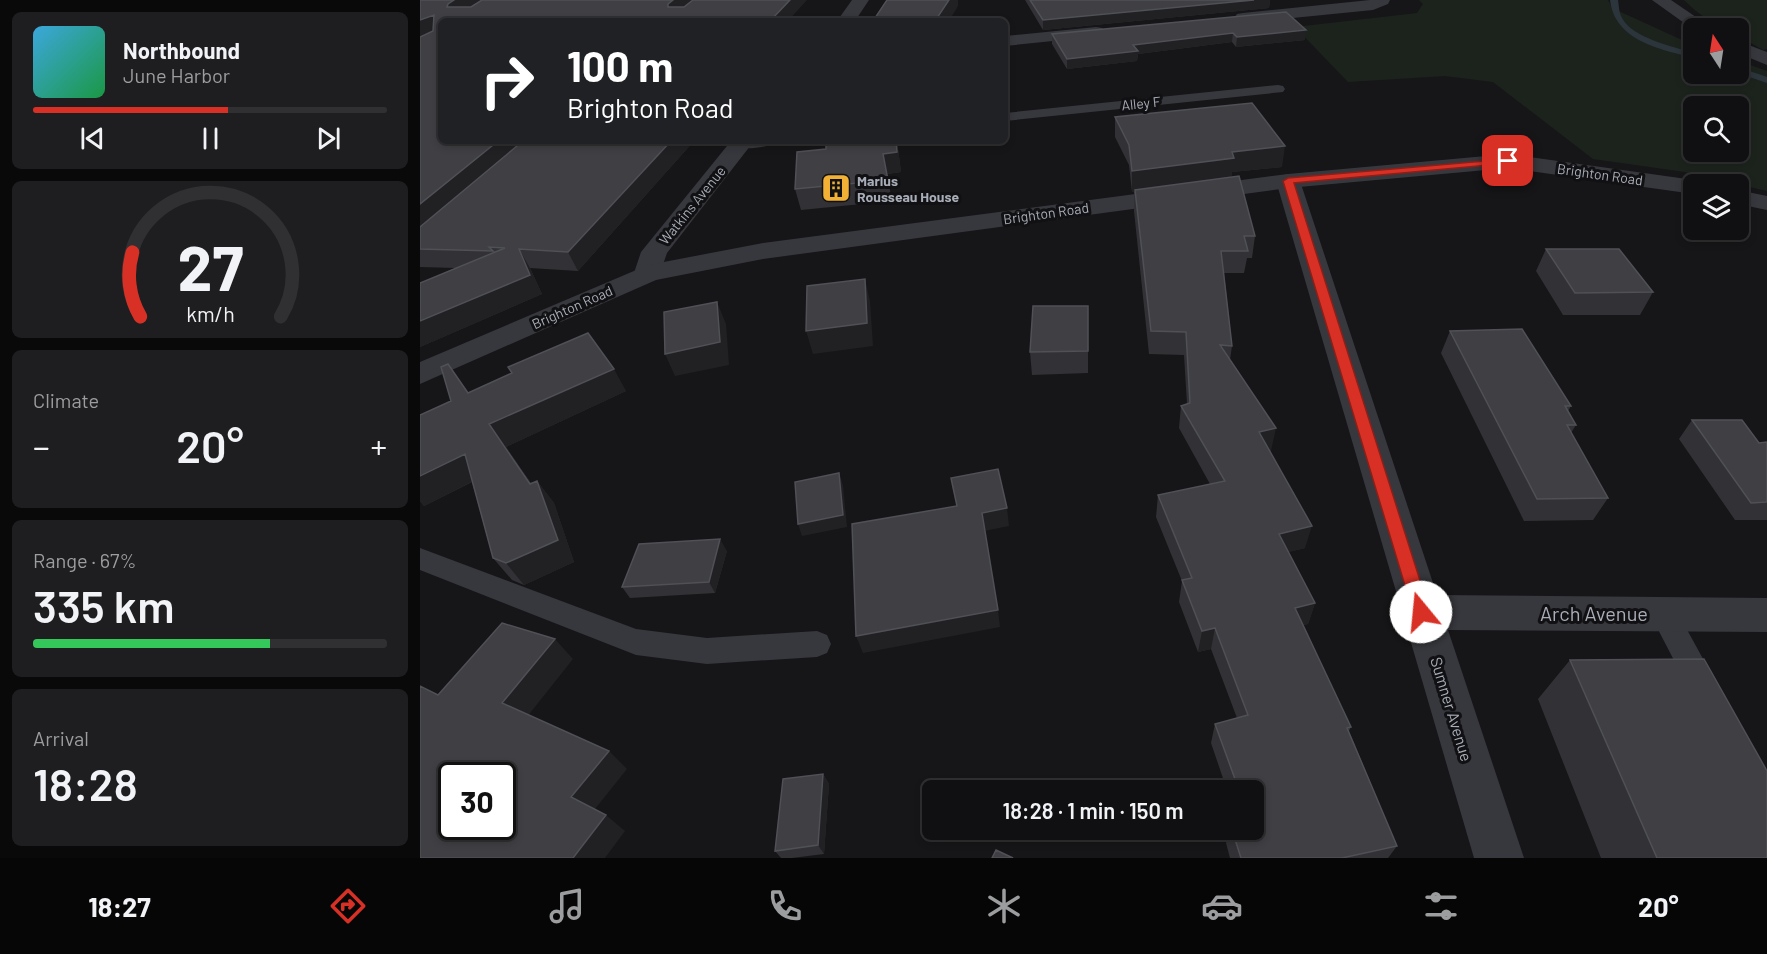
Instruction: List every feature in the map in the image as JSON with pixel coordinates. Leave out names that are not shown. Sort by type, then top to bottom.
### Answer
[{"type":"street","points":[[848,18],[861,0]]},
{"type":"street","points":[[1228,20],[1373,5],[1382,0]]},
{"type":"street","points":[[1660,0],[1688,18]]},
{"type":"street","points":[[1008,41],[1110,31]]},
{"type":"street","points":[[1749,51],[1767,59]]},
{"type":"street","name":"Watkins Avenue","points":[[648,273],[654,252],[740,144]]},
{"type":"street","name":"Brighton Road","points":[[420,374],[648,273],[763,251],[1288,181],[1508,161],[1683,185]]},
{"type":"street","name":"Sumner Avenue","points":[[1288,181],[1499,858]]},
{"type":"street","points":[[1749,199],[1767,203]]},
{"type":"street","name":"Arch Avenue","points":[[1421,612],[1767,615]]},
{"type":"lane","name":"Alley F","points":[[1008,117],[1278,89]]},
{"type":"lane","points":[[420,559],[636,642],[707,651],[817,644]]},
{"type":"lane","points":[[1664,614],[1718,716]]},
{"type":"shaded area","points":[[1419,0],[1608,0],[1612,8],[1683,40],[1683,84],[1749,84],[1749,65],[1767,71],[1767,191],[1749,187],[1749,174],[1694,174],[1593,159],[1493,82],[1445,76],[1348,82],[1295,27],[1417,13],[1423,4]]},
{"type":"shaded area","points":[[1684,0],[1767,0],[1767,49],[1763,50],[1749,42],[1749,18],[1706,18]]},
{"type":"building","points":[[420,0],[454,0],[447,7],[471,7],[482,0],[673,0],[668,7],[684,7],[693,0],[790,0],[773,18],[438,18],[438,144],[494,144],[420,204],[420,37],[433,31],[434,15],[420,20]]},
{"type":"building","points":[[887,0],[949,0],[937,18],[875,18]]},
{"type":"building","points":[[1030,0],[1254,0],[1043,20]]},
{"type":"building","points":[[1286,12],[1306,30],[1237,37],[1233,33],[1133,45],[1138,51],[1067,59],[1052,34]]},
{"type":"building","points":[[1252,103],[1285,146],[1232,152],[1234,158],[1132,171],[1129,145],[1115,117]]},
{"type":"building","points":[[519,144],[668,144],[568,252],[519,249],[530,275],[420,321],[420,283],[505,248],[489,247],[493,251],[420,249],[420,227]]},
{"type":"building","points":[[826,144],[896,144],[897,152],[883,154],[888,180],[795,189],[797,152],[826,149]]},
{"type":"building","points":[[1239,176],[1255,236],[1244,236],[1248,251],[1221,251],[1232,346],[1220,345],[1276,428],[1259,432],[1312,526],[1279,534],[1315,603],[1295,608],[1351,727],[1347,728],[1397,846],[1342,858],[1241,858],[1235,840],[1264,840],[1264,780],[1235,780],[1215,724],[1248,715],[1215,628],[1202,631],[1182,580],[1192,578],[1158,495],[1225,481],[1181,406],[1190,403],[1186,332],[1151,331],[1135,190]]},
{"type":"building","points":[[1546,249],[1619,249],[1653,292],[1575,293]]},
{"type":"building","points":[[865,279],[867,323],[806,331],[807,286]]},
{"type":"building","points":[[717,302],[720,342],[665,354],[664,312]]},
{"type":"building","points":[[1033,306],[1088,306],[1088,351],[1030,352]]},
{"type":"building","points":[[1522,329],[1571,406],[1565,406],[1576,425],[1567,425],[1608,498],[1537,499],[1450,331]]},
{"type":"building","points":[[588,333],[614,369],[489,424],[530,484],[537,481],[558,540],[506,563],[493,558],[465,454],[420,476],[420,415],[451,401],[441,367],[448,364],[468,393],[512,373],[508,367]]},
{"type":"building","points":[[1692,420],[1742,420],[1759,443],[1767,442],[1767,502],[1751,503]]},
{"type":"building","points":[[998,469],[1007,508],[982,513],[998,610],[856,636],[852,524],[957,506],[951,478]]},
{"type":"building","points":[[839,473],[843,515],[798,524],[795,482]]},
{"type":"building","points":[[720,539],[709,582],[622,587],[639,544]]},
{"type":"building","points":[[502,623],[555,639],[502,703],[609,751],[571,797],[606,815],[573,858],[420,858],[420,686],[438,695]]},
{"type":"building","points":[[1704,659],[1767,771],[1767,858],[1657,858],[1570,660]]},
{"type":"building","points":[[823,774],[818,845],[775,851],[783,779]]},
{"type":"building","points":[[996,850],[1013,858],[992,858]]},
{"type":"waterway","points":[[1614,0],[1619,21],[1631,32],[1683,52]]},
{"type":"waterway","points":[[1749,74],[1767,80]]},
{"type":"place","name":"Marius Rousseau House","points":[[836,188]]},
{"type":"route","points":[[1421,612],[1288,181],[1508,161]]}]
